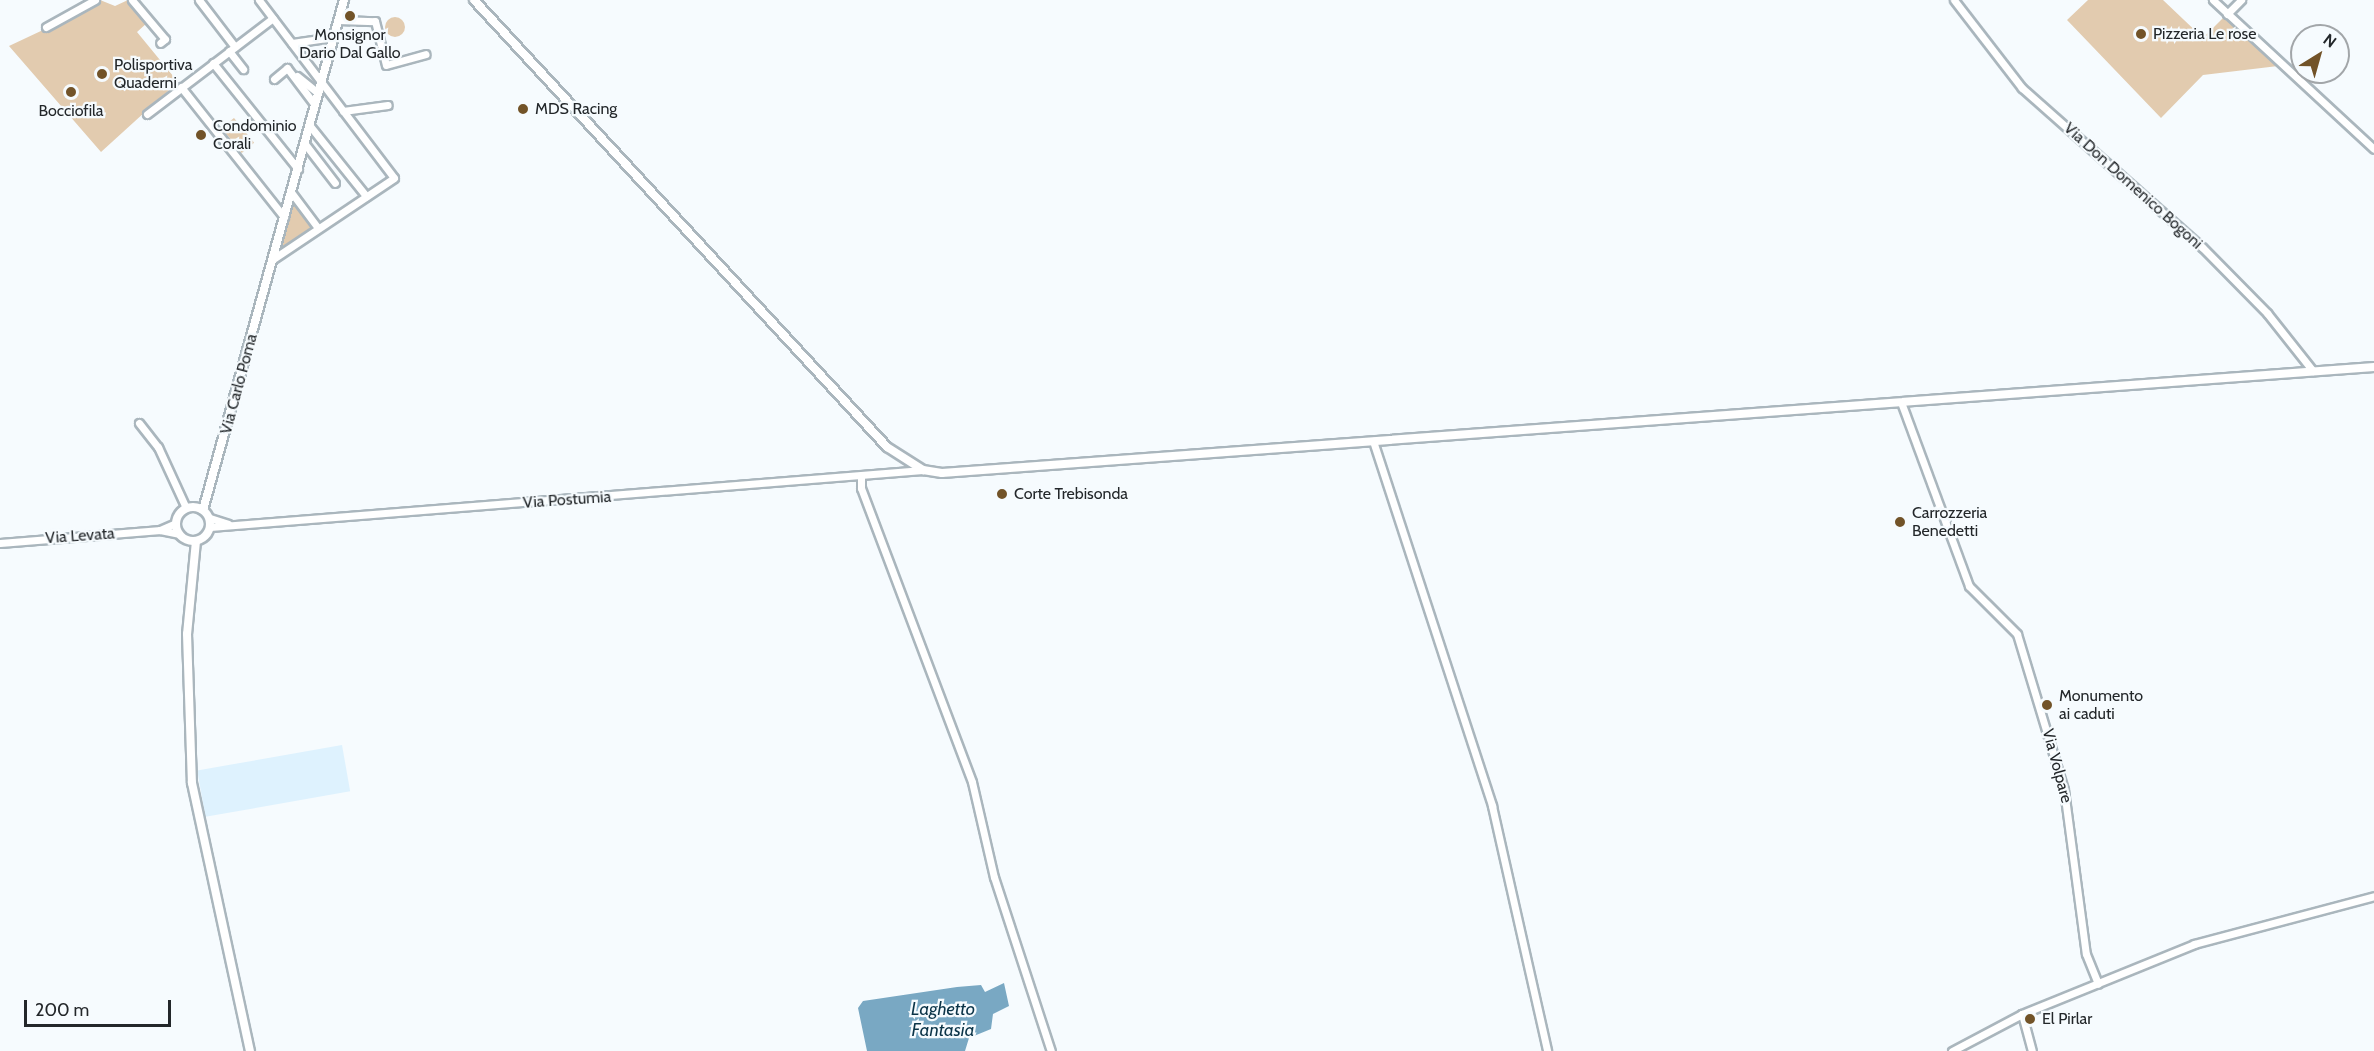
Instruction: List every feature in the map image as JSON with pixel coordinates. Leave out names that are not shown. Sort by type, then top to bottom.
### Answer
[{"type":"main road","name":"Via Carlo Poma","points":[[203,510],[344,0]]},
{"type":"main road","points":[[474,0],[533,68],[887,447],[923,470],[1373,441],[2374,367]]},
{"type":"main road","points":[[196,541],[179,534],[176,523],[186,508],[203,510],[210,523],[196,541],[193,555],[186,669],[192,783],[250,1051]]},
{"type":"street","points":[[46,27],[95,0]]},
{"type":"street","points":[[132,0],[165,39],[160,43]]},
{"type":"street","points":[[199,0],[243,69]]},
{"type":"street","points":[[259,0],[394,178],[273,259]]},
{"type":"street","name":"Via Don Domenico Bogoni","points":[[1954,0],[2022,88],[2210,255],[2313,371]]},
{"type":"street","points":[[2213,0],[2374,149]]},
{"type":"street","points":[[2227,14],[2241,0]]},
{"type":"street","points":[[147,114],[273,18]]},
{"type":"street","points":[[338,20],[375,21],[386,65],[426,54]]},
{"type":"street","points":[[292,44],[333,37]]},
{"type":"street","points":[[213,63],[298,169]]},
{"type":"street","points":[[288,64],[318,93]]},
{"type":"street","points":[[274,79],[287,68],[315,105]]},
{"type":"street","points":[[181,87],[284,217]]},
{"type":"street","points":[[344,111],[388,105]]},
{"type":"street","points":[[310,126],[366,196]]},
{"type":"street","points":[[305,144],[335,183]]},
{"type":"street","points":[[291,192],[318,228]]},
{"type":"street","name":"Via Volpare","points":[[1901,402],[1969,586],[2017,634],[2064,790],[2086,954],[2098,984]]},
{"type":"street","points":[[139,423],[158,447],[186,508]]},
{"type":"street","points":[[1373,441],[1492,806],[1547,1051]]},
{"type":"street","name":"Via Postumia","points":[[210,523],[230,525],[861,477],[923,470]]},
{"type":"street","points":[[861,477],[864,499],[972,782],[994,877],[1052,1051]]},
{"type":"street","name":"Via Levata","points":[[160,530],[176,523]]},
{"type":"street","name":"Via Levata","points":[[0,543],[160,530],[179,534]]},
{"type":"street","points":[[1952,1051],[2022,1014],[2215,936],[2374,896]]},
{"type":"street","points":[[2022,1014],[2032,1051]]},
{"type":"shaded area","name":"Polisportiva Quaderni","points":[[100,0],[115,6],[128,0],[147,23],[137,32],[178,82],[101,152],[9,46],[43,30],[48,33]]},
{"type":"shaded area","points":[[2088,0],[2163,0],[2203,38],[2224,17],[2278,66],[2203,75],[2161,118],[2067,20]]},
{"type":"shaded area","points":[[391,17],[399,17],[405,23],[405,31],[399,37],[391,37],[385,31],[385,23]]},
{"type":"shaded area","points":[[234,118],[254,143],[242,153],[222,128]]},
{"type":"shaded area","points":[[294,198],[315,228],[281,249]]},
{"type":"shaded area","points":[[342,745],[350,791],[205,817],[197,771]]},
{"type":"water","name":"Laghetto Fantasia","points":[[1004,983],[1009,1006],[993,1014],[991,1029],[969,1038],[965,1051],[867,1051],[858,1008],[863,1001],[981,985],[985,992]]},
{"type":"place","name":"Monsignor Dario Dal Gallo","points":[[350,16]]},
{"type":"place","name":"Pizzeria Le rose","points":[[2141,34]]},
{"type":"place","name":"Polisportiva Quaderni","points":[[102,74]]},
{"type":"place","name":"Bocciofila","points":[[71,92]]},
{"type":"place","name":"MDS Racing","points":[[523,109]]},
{"type":"place","name":"Condominio Corali","points":[[201,135]]},
{"type":"place","name":"Corte Trebisonda","points":[[1002,494]]},
{"type":"place","name":"Carrozzeria Benedetti","points":[[1900,522]]},
{"type":"place","name":"Monumento ai caduti","points":[[2047,705]]},
{"type":"place","name":"El Pirlar","points":[[2030,1019]]}]
